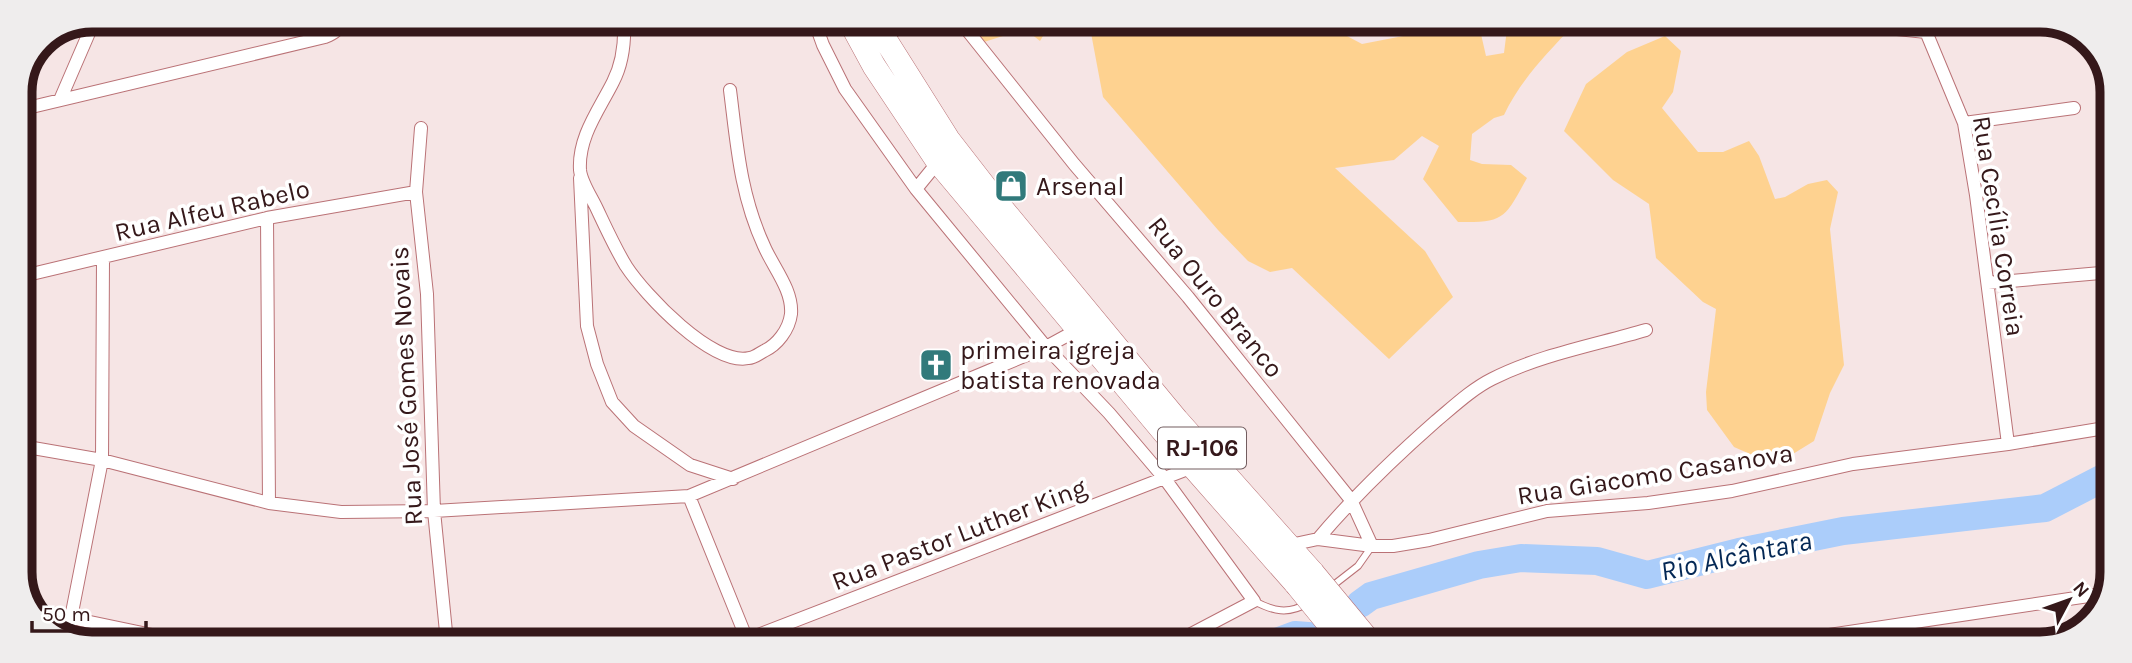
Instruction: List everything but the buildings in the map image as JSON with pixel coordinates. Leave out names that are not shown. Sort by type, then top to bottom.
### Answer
[{"type":"highway","name":"RJ-106","points":[[856,32],[874,66],[938,162],[1193,467],[1360,632]]},
{"type":"highway","name":"RJ-106","points":[[880,32],[948,139],[1000,206],[1177,421],[1290,545],[1304,578],[1337,632]]},
{"type":"street","points":[[60,100],[88,32]]},
{"type":"street","points":[[32,107],[304,42],[335,32]]},
{"type":"street","points":[[625,32],[625,41],[615,80],[602,99],[585,136],[580,173],[587,326],[612,402],[634,426],[690,465],[733,479]]},
{"type":"street","points":[[818,32],[845,89],[916,189],[1046,348],[1109,413],[1165,479],[1254,601],[1195,632]]},
{"type":"street","name":"Rua Ouro Branco","points":[[969,32],[1074,164],[1188,297],[1351,500],[1372,546]]},
{"type":"street","name":"Rua Cecília Correia","points":[[1926,32],[1964,123],[2008,444]]},
{"type":"street","points":[[580,173],[627,267],[649,295],[670,315],[700,341],[724,356],[749,358],[769,348],[785,332],[791,313],[784,284],[763,245],[743,190],[730,90]]},
{"type":"street","points":[[1964,123],[2074,108]]},
{"type":"street","name":"Rua José Gomes Novais","points":[[421,128],[416,192],[427,294],[434,511],[446,632]]},
{"type":"street","points":[[916,189],[938,162]]},
{"type":"street","name":"Rua Alfeu Rabelo","points":[[32,274],[267,218],[416,192]]},
{"type":"street","points":[[267,218],[269,503]]},
{"type":"street","points":[[69,626],[102,460],[103,258]]},
{"type":"street","points":[[1988,283],[2100,273]]},
{"type":"street","points":[[32,448],[102,460],[269,503],[341,512],[434,511],[689,496],[1046,348],[1079,330]]},
{"type":"street","points":[[1318,538],[1351,500],[1401,452],[1489,380],[1521,366],[1646,330]]},
{"type":"street","name":"Rua Giacomo Casanova","points":[[1290,545],[1318,538],[1372,546],[1393,546],[1429,540],[1546,511],[1648,503],[1732,491],[1853,464],[2100,429]]},
{"type":"street","name":"Rua Pastor Luther King","points":[[768,632],[1193,467]]},
{"type":"street","points":[[689,496],[742,632]]},
{"type":"street","points":[[1883,632],[2095,595]]},
{"type":"street","points":[[53,617],[71,618],[138,632]]},
{"type":"lane","points":[[1254,601],[1279,611],[1303,606],[1358,566],[1372,546]]},
{"type":"shaded area","points":[[976,32],[1016,32],[984,42]]},
{"type":"shaded area","points":[[1029,32],[1045,32],[1040,41]]},
{"type":"shaded area","points":[[1290,32],[1315,36],[1313,32],[1346,32],[1347,36],[1362,44],[1424,32],[1481,32],[1486,56],[1504,53],[1507,32],[1567,32],[1526,79],[1504,115],[1494,118],[1472,134],[1470,160],[1482,164],[1511,165],[1527,178],[1514,202],[1502,215],[1486,221],[1458,222],[1423,179],[1439,146],[1422,136],[1394,160],[1335,168],[1425,251],[1453,297],[1389,359],[1292,268],[1270,272],[1248,261],[1218,230],[1103,97],[1091,33]]},
{"type":"shaded area","points":[[1665,36],[1681,51],[1673,92],[1662,108],[1698,152],[1723,152],[1749,141],[1759,156],[1775,199],[1785,197],[1808,184],[1827,180],[1838,192],[1830,229],[1844,365],[1830,393],[1814,441],[1788,457],[1750,454],[1734,447],[1707,410],[1706,392],[1716,309],[1703,302],[1656,258],[1649,204],[1613,180],[1564,131],[1586,84],[1627,52]]},
{"type":"waterway","name":"Rio Alcântara","points":[[1360,604],[1371,596],[1479,565],[1521,558],[1597,561],[1647,575],[1739,552],[1843,531],[2045,508],[2100,480]]},
{"type":"place","name":"Arsenal","points":[[1011,186]]},
{"type":"place","name":"primeira igreja batista renovada","points":[[936,365]]}]
